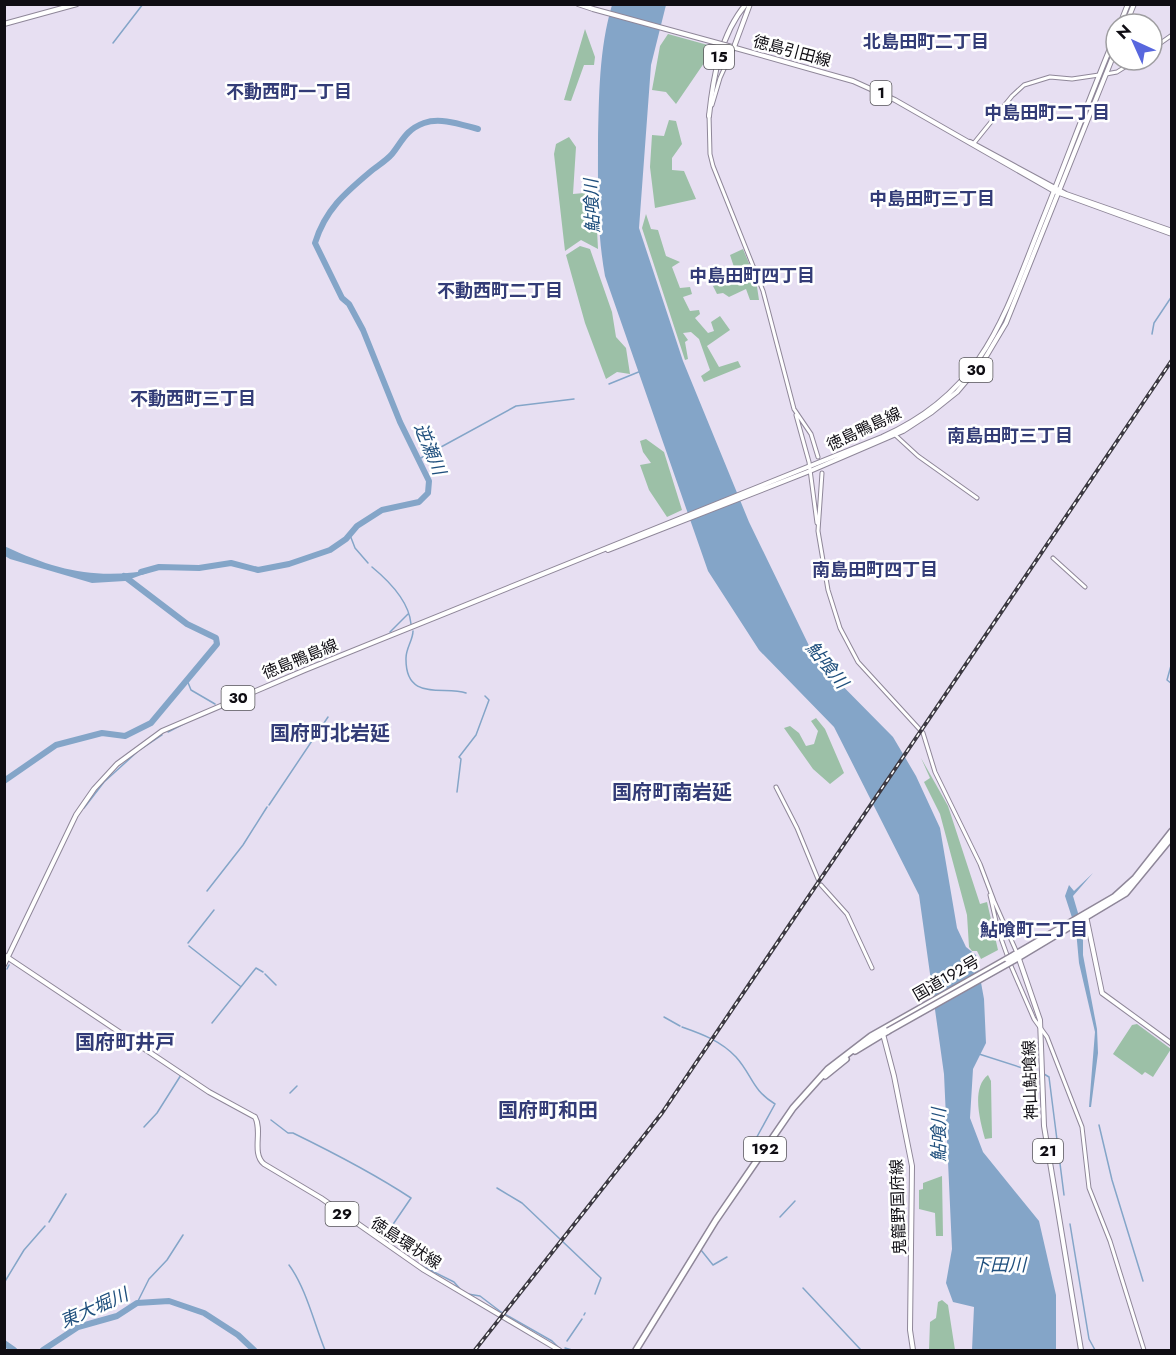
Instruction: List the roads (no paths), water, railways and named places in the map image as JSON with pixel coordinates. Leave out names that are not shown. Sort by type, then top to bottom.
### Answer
[{"type":"highway","name":"国道192号","points":[[1084,917],[1122,891],[1172,831]]},
{"type":"highway","name":"国道192号","points":[[636,1350],[716,1220],[793,1108],[816,1082],[885,1030],[1126,893],[1172,837]]},
{"type":"main road","points":[[4,24],[77,4]]},
{"type":"main road","name":"徳島引田線","points":[[578,4],[853,81],[895,100],[1057,191],[1172,232]]},
{"type":"main road","name":"15","points":[[709,116],[712,83],[719,59],[735,19],[746,4]]},
{"type":"main road","name":"15","points":[[733,47],[750,4]]},
{"type":"main road","name":"徳島鴨島線","points":[[4,965],[6,956],[76,815],[105,776],[145,742],[181,721],[581,558],[809,470],[893,434],[940,402],[964,378],[984,353],[1003,321],[1104,71]]},
{"type":"main road","name":"徳島引田線","points":[[955,134],[1057,191],[1172,232]]},
{"type":"main road","points":[[1084,917],[1102,993],[1172,1044]]},
{"type":"main road","name":"徳島環状線","points":[[6,956],[209,1092],[255,1116],[258,1124],[258,1157],[265,1166],[322,1198],[424,1270],[559,1350]]},
{"type":"main road","name":"神山鮎喰線","points":[[1017,956],[1040,1026],[1044,1126],[1081,1350]]},
{"type":"main road","name":"鬼籠野国府線","points":[[885,1030],[912,1166],[910,1330],[913,1350]]},
{"type":"street","points":[[733,47],[720,78],[709,116],[712,166],[763,291],[809,470],[831,604],[846,642],[862,667],[923,734],[935,772],[980,864],[1017,956]]},
{"type":"street","points":[[974,143],[1012,96],[1024,86],[1050,77],[1072,79],[1117,72]]},
{"type":"street","points":[[794,410],[813,438],[818,457]]},
{"type":"street","points":[[893,434],[918,456],[977,498]]},
{"type":"street","points":[[818,531],[822,473]]},
{"type":"street","points":[[1053,558],[1085,587]]},
{"type":"street","points":[[776,787],[797,828],[818,879]]},
{"type":"street","points":[[821,885],[847,914],[872,968]]},
{"type":"street","points":[[989,890],[1000,937],[1018,983],[1047,1037],[1082,1126],[1089,1188],[1110,1241],[1144,1350]]},
{"type":"water","name":"下田川","points":[[612,5],[666,5],[651,65],[639,228],[683,361],[749,522],[815,658],[893,737],[916,776],[940,828],[957,928],[966,947],[976,955],[984,999],[986,1043],[973,1069],[970,1118],[983,1152],[1039,1221],[1056,1295],[1056,1350],[972,1350],[974,1307],[953,1302],[946,1283],[952,1249],[944,1074],[919,895],[834,727],[759,650],[708,571],[605,276],[598,209],[598,142],[600,73],[604,38]]},
{"type":"water","points":[[4,546],[43,562],[80,571],[116,574],[158,569],[125,581],[92,583],[10,559],[5,556]]},
{"type":"water","points":[[1093,873],[1073,896],[1083,930],[1083,955],[1097,1029],[1098,1053],[1091,1107],[1089,1107],[1095,1032],[1079,963],[1076,930],[1065,896],[1069,885],[1074,891]]},
{"type":"waterway","points":[[113,43],[143,4]]},
{"type":"waterway","name":"逆瀬川","points":[[141,572],[159,567],[199,568],[231,563],[258,570],[289,564],[330,550],[346,539],[357,526],[382,510],[419,502],[428,493],[429,481],[400,422],[363,330],[349,304],[342,298],[315,243],[324,221],[337,203],[390,157],[412,129],[431,121],[451,122],[478,129]]},
{"type":"waterway","points":[[1152,334],[1154,323],[1172,296]]},
{"type":"waterway","points":[[609,384],[641,371]]},
{"type":"waterway","points":[[419,459],[516,406],[574,399]]},
{"type":"waterway","points":[[350,535],[355,548],[368,563]]},
{"type":"waterway","points":[[372,567],[391,585],[402,600],[411,624]]},
{"type":"waterway","points":[[4,781],[56,745],[102,733],[125,736],[151,723],[217,644],[216,638],[187,624],[124,576]]},
{"type":"waterway","points":[[390,632],[408,614]]},
{"type":"waterway","points":[[413,631],[406,658],[407,672],[412,681],[419,687],[466,693]]},
{"type":"waterway","points":[[1172,662],[1167,680],[1172,684]]},
{"type":"waterway","points":[[187,680],[191,690],[215,704]]},
{"type":"waterway","points":[[457,792],[461,759],[459,757],[476,735],[489,700],[485,696]]},
{"type":"waterway","points":[[202,716],[217,709]]},
{"type":"waterway","points":[[269,805],[328,717]]},
{"type":"waterway","points":[[168,732],[189,721]]},
{"type":"waterway","points":[[141,749],[162,735]]},
{"type":"waterway","points":[[84,808],[104,782],[137,752]]},
{"type":"waterway","points":[[207,891],[243,845],[267,807]]},
{"type":"waterway","points":[[188,943],[214,910]]},
{"type":"waterway","points":[[189,946],[240,986]]},
{"type":"waterway","points":[[7,969],[9,965]]},
{"type":"waterway","points":[[212,1023],[256,968],[263,972]]},
{"type":"waterway","points":[[265,974],[276,985]]},
{"type":"waterway","points":[[664,1017],[680,1026]]},
{"type":"waterway","points":[[682,1027],[697,1032],[730,1051],[742,1064],[761,1093],[775,1104],[753,1144]]},
{"type":"waterway","points":[[979,1054],[1038,1073]]},
{"type":"waterway","points":[[1044,1074],[1049,1077],[1064,1195]]},
{"type":"waterway","points":[[144,1127],[157,1113],[181,1075]]},
{"type":"waterway","points":[[290,1093],[297,1086]]},
{"type":"waterway","points":[[271,1120],[288,1133],[293,1133],[338,1156],[411,1198],[383,1239]]},
{"type":"waterway","points":[[1099,1125],[1112,1180],[1143,1281]]},
{"type":"waterway","points":[[497,1188],[522,1203],[601,1278],[595,1294]]},
{"type":"waterway","points":[[49,1222],[66,1194]]},
{"type":"waterway","points":[[780,1217],[795,1201]]},
{"type":"waterway","points":[[1070,1224],[1089,1339],[1095,1350]]},
{"type":"waterway","points":[[4,1283],[24,1250],[45,1226]]},
{"type":"waterway","points":[[137,1303],[149,1279],[167,1260],[183,1235]]},
{"type":"waterway","points":[[701,1250],[713,1265],[727,1257]]},
{"type":"waterway","points":[[289,1265],[305,1295],[325,1350]]},
{"type":"waterway","points":[[422,1266],[454,1282],[461,1290]]},
{"type":"waterway","points":[[803,1288],[861,1350]]},
{"type":"waterway","points":[[468,1294],[480,1296],[501,1312],[552,1341],[558,1347]]},
{"type":"waterway","name":"東大堀川","points":[[43,1350],[78,1327],[117,1316],[137,1303],[169,1301],[204,1313],[238,1335],[254,1350]]},
{"type":"waterway","points":[[567,1341],[582,1319]]},
{"type":"waterway","name":"東大堀川","points":[[4,1343],[14,1350]]},
{"type":"waterway","points":[[565,1348],[572,1350]]},
{"type":"railway","points":[[475,1350],[662,1113],[1172,360]]},
{"type":"district","name":"北島田町二丁目","points":[[926,42]]},
{"type":"district","name":"不動西町一丁目","points":[[289,92]]},
{"type":"district","name":"中島田町二丁目","points":[[1047,113]]},
{"type":"district","name":"中島田町三丁目","points":[[932,199]]},
{"type":"district","name":"中島田町四丁目","points":[[752,276]]},
{"type":"district","name":"不動西町二丁目","points":[[500,291]]},
{"type":"district","name":"不動西町三丁目","points":[[193,399]]},
{"type":"district","name":"南島田町三丁目","points":[[1010,436]]},
{"type":"district","name":"南島田町四丁目","points":[[875,570]]},
{"type":"district","name":"国府町北岩延","points":[[330,733]]},
{"type":"district","name":"国府町南岩延","points":[[672,792]]},
{"type":"district","name":"鮎喰町二丁目","points":[[1034,930]]},
{"type":"district","name":"国府町井戸","points":[[125,1042]]},
{"type":"district","name":"国府町和田","points":[[548,1110]]},
{"type":"water label","name":"鮎喰川","points":[[592,206]]},
{"type":"water label","name":"鮎喰川","points":[[827,665]]},
{"type":"water label","name":"鮎喰川","points":[[939,1135]]}]
